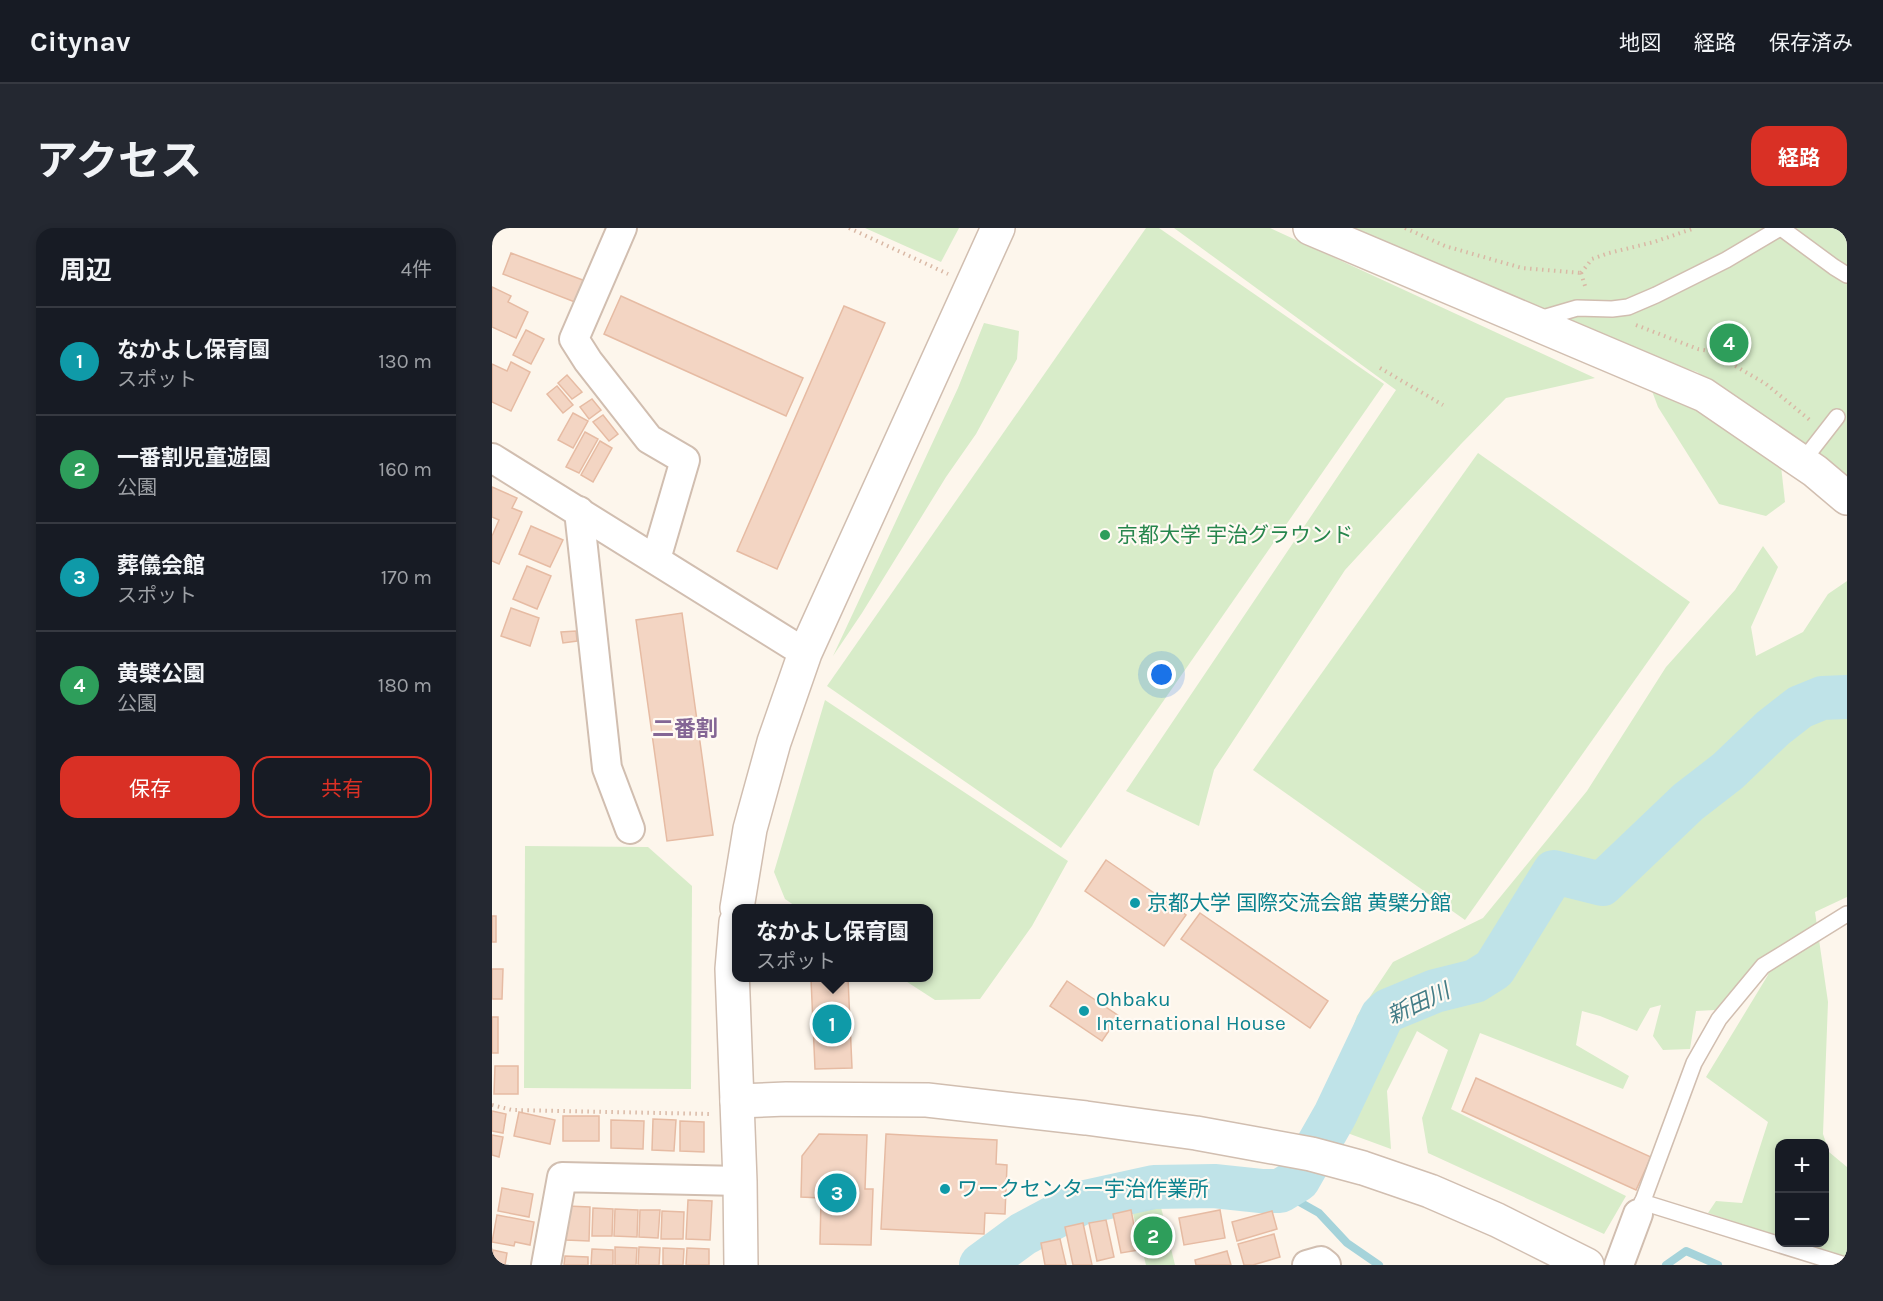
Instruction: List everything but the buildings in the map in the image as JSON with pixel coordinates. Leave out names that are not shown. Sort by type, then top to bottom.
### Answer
[{"type":"street","points":[[622,228],[574,339],[588,361],[650,439],[685,460],[656,559]]},
{"type":"street","points":[[738,904],[750,829],[774,742],[805,653],[998,228]]},
{"type":"street","points":[[1310,228],[1704,395],[1815,471],[1847,498]]},
{"type":"street","points":[[492,458],[805,653]]},
{"type":"street","points":[[579,511],[607,768],[630,829]]},
{"type":"street","points":[[732,969],[724,1107],[740,1181],[741,1265]]},
{"type":"street","points":[[724,1107],[786,1099],[927,1100],[1196,1133],[1311,1154],[1363,1168],[1430,1191],[1497,1220],[1587,1265]]},
{"type":"street","points":[[546,1265],[562,1177],[740,1181]]},
{"type":"street","points":[[1619,1265],[1640,1208]]},
{"type":"street","points":[[1307,1265],[1321,1261],[1326,1265]]},
{"type":"lane","points":[[1530,322],[1576,308],[1628,307],[1656,296],[1726,260],[1780,228],[1847,275]]},
{"type":"lane","points":[[1802,462],[1837,417]]},
{"type":"lane","points":[[1845,1265],[1640,1208],[1694,1063],[1719,1019],[1763,966],[1847,914]]},
{"type":"path","points":[[849,228],[948,274]]},
{"type":"path","points":[[1405,228],[1445,246],[1522,268],[1581,273],[1592,259],[1695,228]]},
{"type":"path","points":[[1612,309],[1636,325],[1698,349],[1710,351],[1766,384],[1802,416],[1825,431]]},
{"type":"path","points":[[1710,351],[1729,332]]},
{"type":"path","points":[[1380,368],[1443,405]]},
{"type":"path","points":[[492,1106],[512,1110],[724,1107]]},
{"type":"green space","points":[[865,228],[959,228],[941,262]]},
{"type":"green space","name":"京都大学 宇治グラウンド","points":[[1146,228],[1159,228],[1384,384],[1061,848],[827,686]]},
{"type":"green space","points":[[1174,228],[1270,228],[1595,378],[1506,398],[1345,570],[1214,770],[1199,826],[1126,791],[1396,390]]},
{"type":"green space","points":[[1336,228],[1847,228],[1847,481],[1697,372],[1586,336]]},
{"type":"green space","points":[[984,323],[1019,331],[1017,359],[976,434],[946,477],[833,656],[958,388]]},
{"type":"green space","points":[[1652,391],[1701,403],[1780,457],[1785,502],[1766,516],[1719,504],[1658,407]]},
{"type":"green space","name":"京都大学 宇治グラウンド","points":[[1478,453],[1690,602],[1465,920],[1253,770]]},
{"type":"green space","points":[[1763,546],[1778,567],[1751,627],[1756,656],[1803,632],[1828,594],[1847,581],[1847,897],[1815,912],[1828,1002],[1825,1139],[1775,1139],[1775,1236],[1708,1213],[1716,1201],[1742,1203],[1768,1122],[1706,1077],[1768,975],[1772,953],[1715,1010],[1696,1011],[1690,1049],[1663,1050],[1653,1036],[1661,1005],[1650,1008],[1637,1031],[1582,1011],[1576,1045],[1629,1076],[1623,1089],[1480,1033],[1451,1109],[1626,1196],[1604,1234],[1428,1153],[1422,1118],[1448,1050],[1417,1031],[1387,1091],[1391,1149],[1320,1123],[1357,1016],[1393,962],[1483,918],[1587,791],[1666,667],[1735,590]]},
{"type":"green space","points":[[825,700],[1068,861],[1032,926],[980,999],[935,1000],[907,982],[933,982],[933,904],[792,904],[785,899],[774,872]]},
{"type":"green space","points":[[525,846],[648,847],[692,886],[691,1089],[524,1088]]},
{"type":"green space","points":[[1829,1152],[1847,1167],[1847,1259],[1810,1247],[1829,1247]]},
{"type":"green space","points":[[1160,1203],[1175,1265],[1146,1265],[1131,1206]]},
{"type":"waterway","name":"新田川","points":[[981,1265],[1023,1234],[1081,1203],[1154,1187],[1214,1186],[1280,1191],[1298,1180],[1335,1115],[1382,1016],[1389,1010],[1435,991],[1475,981],[1494,969],[1554,872],[1602,884],[1688,802],[1728,771],[1773,728],[1800,707],[1822,698],[1847,697]]},
{"type":"waterway","points":[[1280,1191],[1319,1213],[1347,1243],[1379,1265]]},
{"type":"waterway","points":[[1666,1265],[1686,1251],[1718,1265]]},
{"type":"place","name":"黄檗公園","points":[[1729,343]]},
{"type":"place","name":"京都大学 宇治グラウンド","points":[[1105,535]]},
{"type":"place","name":"京都大学 国際交流会館 黄檗分館","points":[[1135,903]]},
{"type":"place","name":"Ohbaku International House","points":[[1084,1011]]},
{"type":"place","name":"なかよし保育園","points":[[832,1024]]},
{"type":"place","name":"ワークセンター宇治作業所","points":[[945,1189]]},
{"type":"place","name":"葬儀会館","points":[[837,1193]]},
{"type":"place","name":"一番割児童遊園","points":[[1153,1236]]},
{"type":"district","name":"二番割","points":[[685,728]]}]
